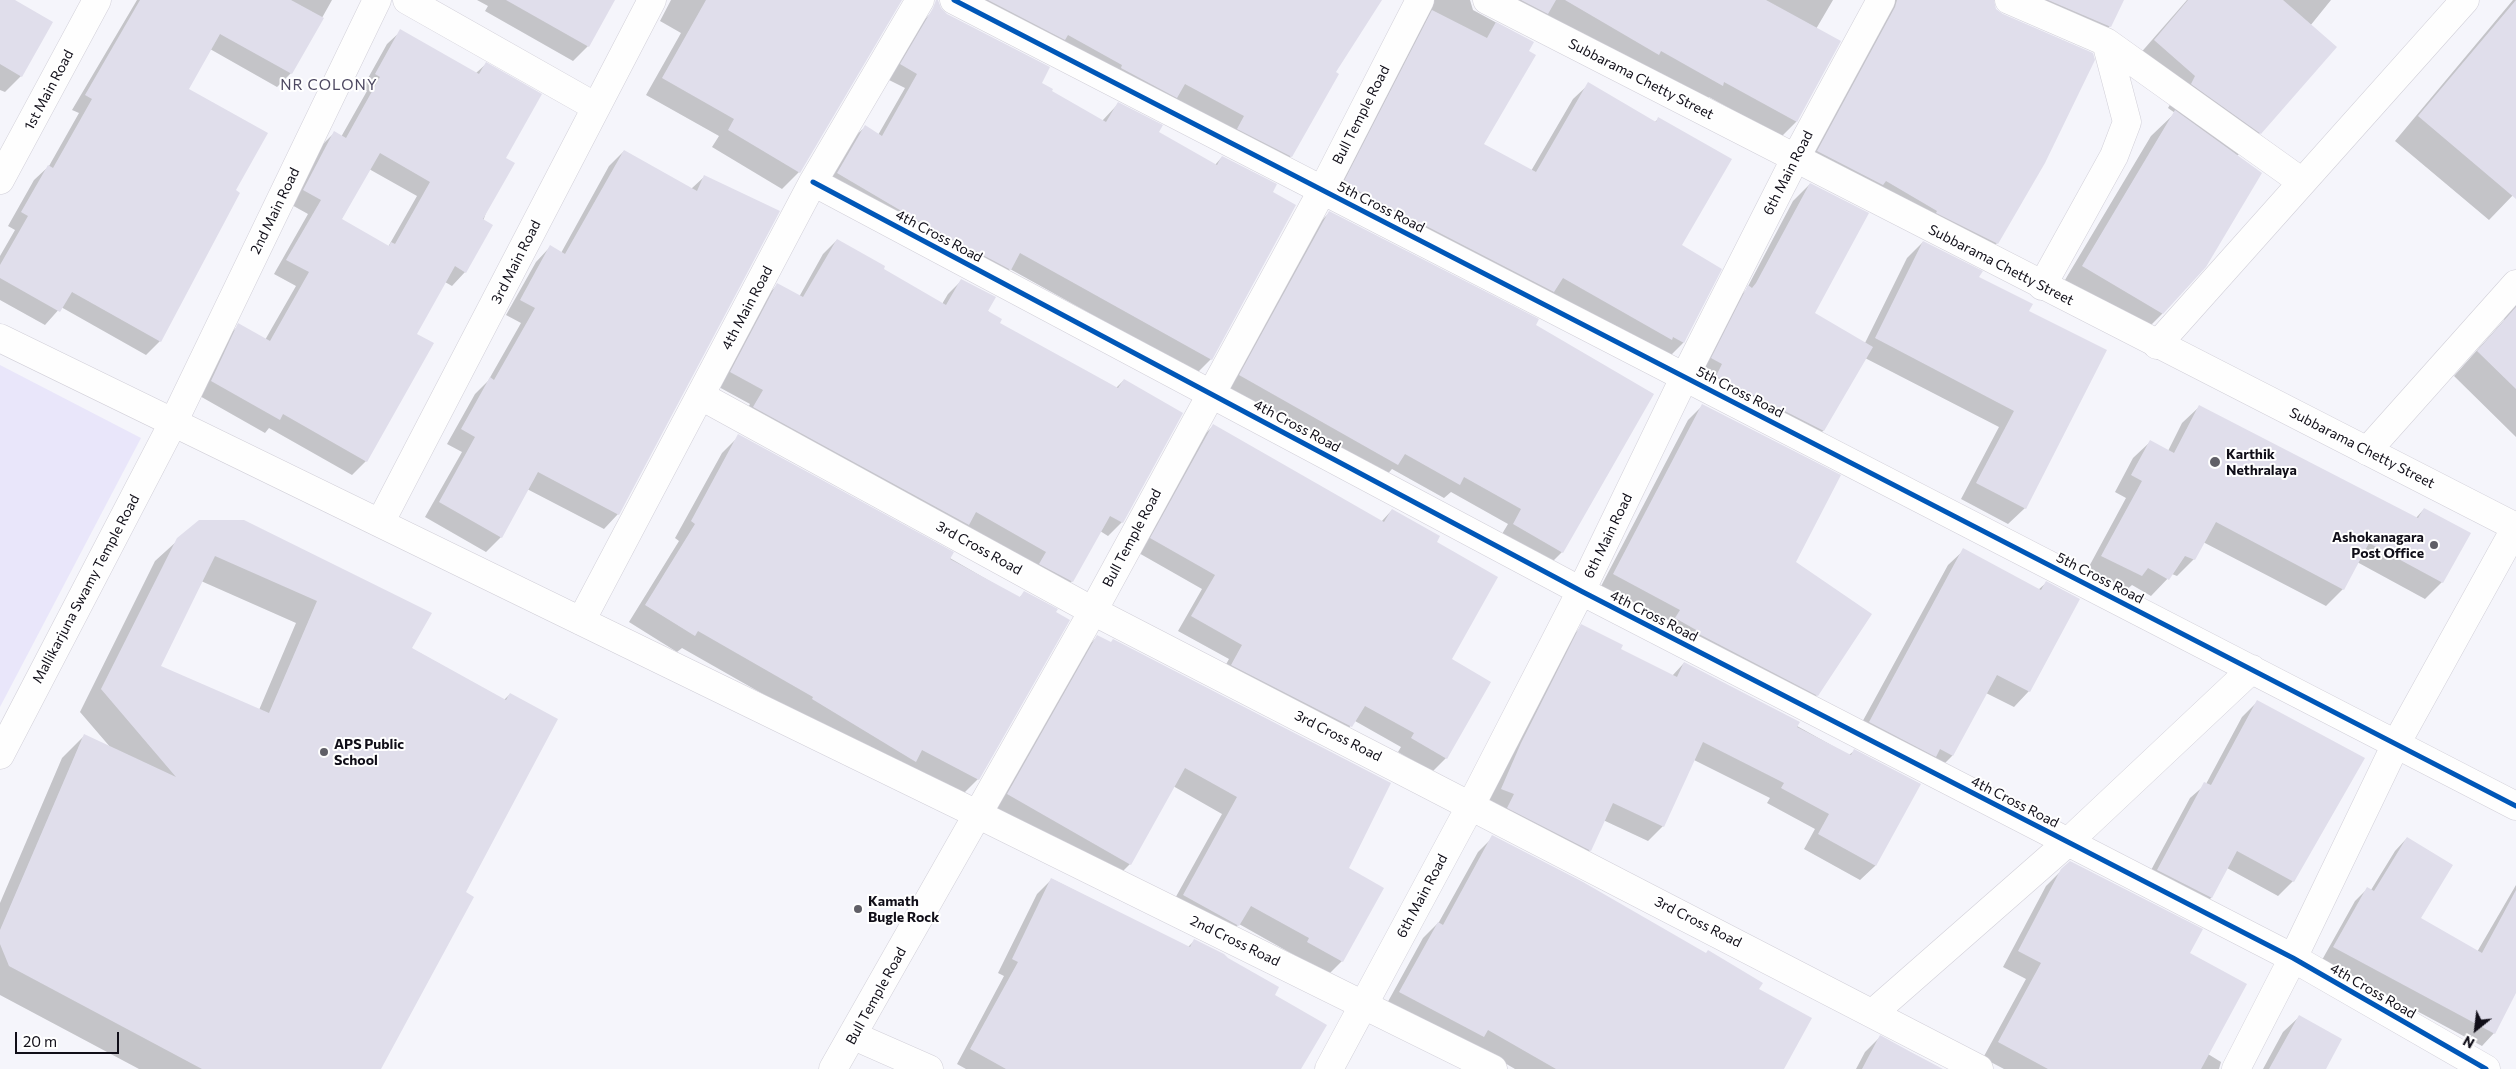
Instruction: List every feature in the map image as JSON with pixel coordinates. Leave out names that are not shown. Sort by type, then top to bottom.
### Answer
[{"type":"street","name":"1st Main Road","points":[[0,180],[98,0]]},
{"type":"street","name":"2nd Main Road","points":[[173,422],[377,0]]},
{"type":"street","points":[[407,0],[596,107]]},
{"type":"street","name":"3rd Main Road","points":[[380,524],[652,0]]},
{"type":"street","name":"4th Main Road","points":[[580,621],[813,182],[920,0]]},
{"type":"street","name":"5th Cross Road","points":[[954,0],[2516,806]]},
{"type":"street","name":"Bull Temple Road","points":[[833,1069],[854,1036],[1092,611],[1323,189],[1420,0]]},
{"type":"street","name":"Subbarama Chetty Street","points":[[1487,0],[2157,345],[2516,527]]},
{"type":"street","name":"6th Main Road","points":[[1329,1069],[1471,805],[1581,591],[1684,376],[1795,159],[1881,0]]},
{"type":"street","points":[[2009,0],[2106,42],[2302,182]]},
{"type":"street","points":[[2157,345],[2465,0]]},
{"type":"street","points":[[2042,286],[2114,156],[2127,122],[2106,42]]},
{"type":"street","name":"4th Cross Road","points":[[813,182],[1581,591],[2293,958],[2486,1069]]},
{"type":"street","points":[[2367,451],[2516,284]]},
{"type":"street","name":"2nd Cross Road","points":[[0,338],[977,814],[1365,1004],[1493,1069]]},
{"type":"street","name":"3rd Cross Road","points":[[701,396],[1092,611],[1471,805],[1979,1069]]},
{"type":"street","name":"Mallikarjuna Swamy Temple Road","points":[[0,755],[173,422]]},
{"type":"street","points":[[2236,1069],[2293,958],[2396,744],[2516,527]]},
{"type":"street","points":[[1874,1014],[2068,842],[2252,669]]},
{"type":"street","points":[[854,1036],[929,1069]]},
{"type":"shaded area","points":[[0,365],[141,438],[0,707]]},
{"type":"building","points":[[0,0],[15,0],[53,22],[22,77],[0,64]]},
{"type":"building","points":[[140,0],[291,0],[324,18],[292,74],[220,34],[189,89],[268,133],[236,190],[240,193],[161,342],[72,292],[60,312],[0,278],[0,265],[28,216],[21,212],[48,165],[53,168],[92,99],[85,95]]},
{"type":"building","points":[[506,0],[615,0],[589,47]]},
{"type":"building","points":[[706,0],[902,0],[800,173],[728,130],[734,119],[662,78]]},
{"type":"building","points":[[936,0],[938,0],[941,8],[947,14],[1050,67],[1042,83],[1053,89],[1052,91],[1106,122],[1118,102],[1163,125],[1159,132],[1217,165],[1222,156],[1277,184],[1273,192],[1296,205],[1212,360],[1020,253],[1011,270],[915,219],[837,173],[865,125],[882,136],[917,74],[900,64]]},
{"type":"building","points":[[988,0],[1382,0],[1336,72],[1339,74],[1292,157],[1237,129],[1244,116],[1185,84],[1177,98],[1121,68],[1122,65],[1068,35],[1065,40]]},
{"type":"building","points":[[1521,0],[1556,0],[1548,14]]},
{"type":"building","points":[[1565,0],[1766,0],[1841,41],[1797,122],[1724,82],[1723,86],[1661,51],[1659,55]]},
{"type":"building","points":[[1897,0],[1994,0],[1996,9],[2003,14],[2093,53],[2095,60],[2045,163],[1998,244],[1936,213],[1937,211],[1886,181],[1883,185],[1817,151],[1895,7]]},
{"type":"building","points":[[2048,0],[2124,0],[2111,27]]},
{"type":"building","points":[[2188,0],[2283,0],[2337,47],[2261,134],[2191,84],[2195,76],[2154,40]]},
{"type":"building","points":[[2516,0],[2516,199],[2418,116]]},
{"type":"building","points":[[1432,10],[1487,38],[1496,22],[1534,42],[1529,51],[1536,55],[1484,144],[1536,172],[1588,82],[1656,122],[1658,117],[1732,159],[1682,245],[1722,269],[1684,343],[1673,337],[1672,340],[1563,278],[1554,292],[1343,183]]},
{"type":"building","points":[[400,29],[479,74],[486,62],[542,94],[506,158],[515,163],[483,219],[493,225],[466,273],[455,266],[417,334],[434,343],[367,462],[283,414],[280,420],[211,381],[238,323],[270,341],[309,272],[286,260],[321,200],[303,190],[334,131],[346,138],[380,77],[375,74]],"holes":[[[380,153],[430,182],[395,244],[391,242],[389,246],[342,219]]]},
{"type":"building","points":[[2175,110],[2262,173],[2206,267],[2163,314],[2082,266]]},
{"type":"building","points":[[624,150],[697,191],[704,175],[780,211],[619,515],[538,472],[502,538],[439,502],[475,437],[461,429],[490,377],[494,380],[535,308],[520,300],[550,245],[565,254]]},
{"type":"building","points":[[1810,183],[1869,213],[1815,313],[1873,347],[1824,431],[1716,376],[1722,364],[1711,358],[1748,285],[1752,288],[1756,283]]},
{"type":"building","points":[[1329,211],[1539,319],[1536,325],[1654,394],[1563,553],[1513,524],[1521,509],[1464,477],[1460,485],[1405,454],[1398,465],[1239,375]]},
{"type":"building","points":[[837,239],[885,266],[884,269],[946,305],[961,279],[996,297],[988,311],[1002,319],[1000,323],[1118,388],[1124,379],[1183,413],[1123,523],[1110,516],[1073,582],[1039,564],[1046,552],[976,512],[969,525],[753,407],[763,390],[730,372],[777,283],[803,297]]},
{"type":"building","points":[[1923,241],[1983,271],[1979,277],[2033,304],[2029,311],[2107,350],[2026,509],[1976,483],[2014,411],[1875,338]]},
{"type":"building","points":[[2516,307],[2516,389],[2477,351]]},
{"type":"building","points":[[1702,404],[1841,475],[1796,562],[1872,614],[1818,696],[1697,633],[1698,631],[1675,618],[1680,610],[1613,574]]},
{"type":"building","points":[[2199,405],[2418,518],[2424,508],[2471,533],[2443,583],[2369,543],[2344,590],[2216,522],[2195,560],[2185,556],[2169,580],[2148,568],[2142,576],[2101,556],[2142,481],[2131,475],[2150,440],[2174,453]]},
{"type":"building","points":[[1213,424],[1384,522],[1392,509],[1440,536],[1437,542],[1498,577],[1452,659],[1491,682],[1447,759],[1411,738],[1414,733],[1365,706],[1352,727],[1231,665],[1242,645],[1191,616],[1215,575],[1150,538]]},
{"type":"building","points":[[738,434],[954,552],[950,559],[1020,597],[1024,591],[1058,609],[1056,612],[1070,620],[979,780],[922,750],[916,762],[812,699],[813,697],[698,631],[695,636],[645,605],[695,524],[691,521]]},
{"type":"building","name":"APS Public School","points":[[199,520],[244,520],[432,613],[412,648],[506,700],[510,693],[558,719],[466,892],[474,897],[381,1069],[202,1069],[9,966],[0,944],[0,930],[84,734],[176,777],[101,689],[177,538]],"holes":[[[215,556],[317,601],[269,713],[161,666]]]},
{"type":"building","points":[[1963,548],[2041,590],[2046,581],[2080,599],[2030,692],[1997,675],[1953,756],[1940,749],[1936,757],[1869,722]]},
{"type":"building","points":[[1581,624],[1623,645],[1621,649],[1677,677],[1684,662],[1800,722],[1797,727],[1851,755],[1854,749],[1921,784],[1876,866],[1818,834],[1829,814],[1781,788],[1784,783],[1703,742],[1664,827],[1613,803],[1591,851],[1507,808],[1514,794],[1501,789],[1521,743]]},
{"type":"building","points":[[1097,635],[1111,642],[1113,639],[1391,783],[1349,868],[1384,888],[1343,962],[1307,942],[1309,938],[1251,906],[1239,926],[1183,895],[1237,797],[1185,768],[1131,865],[1007,794]]},
{"type":"building","points":[[2257,700],[2365,758],[2294,882],[2237,851],[2212,898],[2157,870],[2204,782],[2211,785]]},
{"type":"building","points":[[1492,835],[1583,882],[1706,953],[1708,950],[1763,983],[1759,989],[1812,1018],[1784,1069],[1556,1069],[1488,1030],[1484,1037],[1399,992],[1438,922],[1443,925]]},
{"type":"building","points":[[2407,837],[2453,865],[2421,918],[2482,953],[2516,890],[2516,993],[2495,1034],[2333,947],[2367,887],[2374,891]]},
{"type":"building","points":[[2070,861],[2203,929],[2190,953],[2247,984],[2201,1069],[2048,1069],[1998,1042],[2041,963],[2018,951],[2061,869]]},
{"type":"building","points":[[1051,878],[1190,947],[1194,939],[1224,954],[1279,987],[1275,995],[1327,1025],[1301,1069],[1006,1069],[970,1049],[1018,962],[1012,959]]},
{"type":"building","points":[[2299,1015],[2342,1039],[2326,1069],[2269,1069]]},
{"type":"building","points":[[1880,1035],[1909,1051],[1943,1069],[1862,1069]]},
{"type":"cycle path","points":[[954,0],[2516,806]]},
{"type":"cycle path","points":[[813,182],[1581,591],[2293,958],[2486,1069]]},
{"type":"place","name":"Karthik Nethralaya","points":[[2215,462]]},
{"type":"place","name":"Ashokanagara Post Office","points":[[2434,545]]},
{"type":"place","name":"APS Public School","points":[[324,752]]},
{"type":"place","name":"Kamath Bugle Rock","points":[[858,909]]},
{"type":"district","name":"NR COLONY","points":[[329,85]]}]
